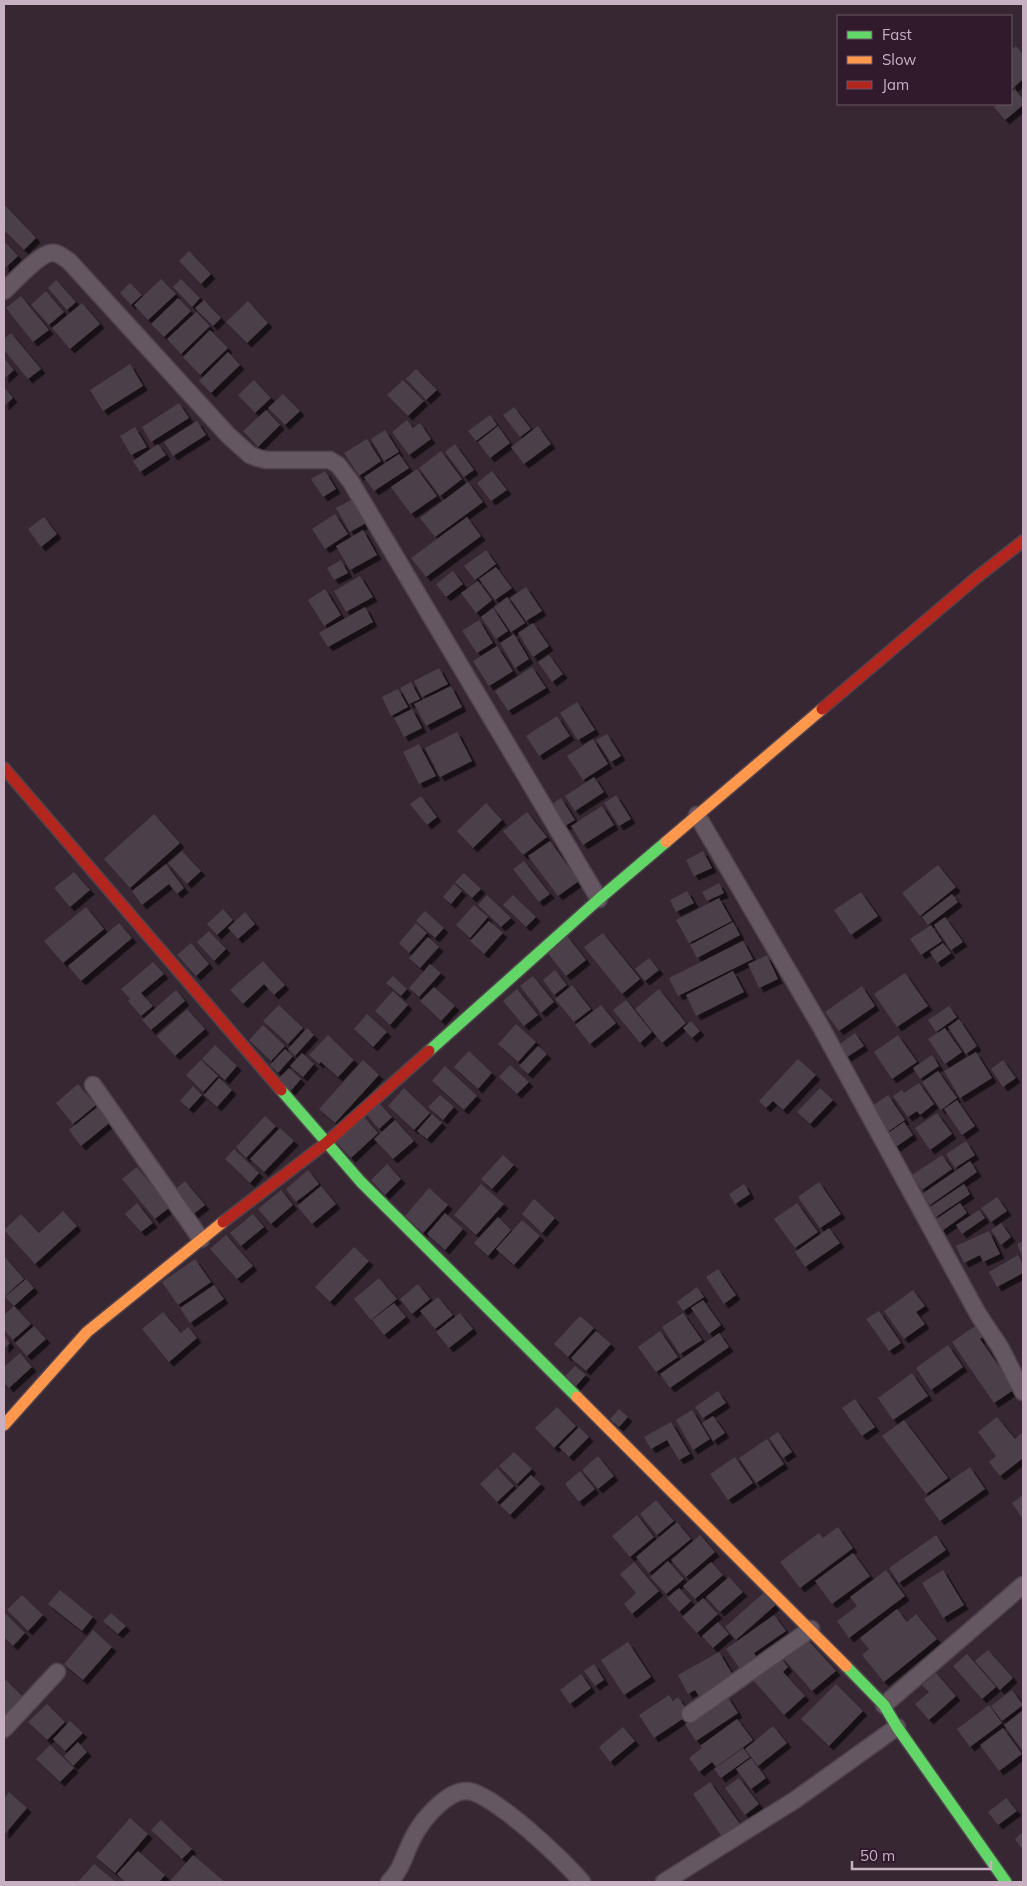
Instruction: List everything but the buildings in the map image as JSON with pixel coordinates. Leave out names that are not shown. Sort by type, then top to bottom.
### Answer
[{"type":"street","points":[[4,291],[42,255],[52,252],[60,255],[69,261],[226,434],[250,455],[266,460],[330,460],[338,465],[352,482],[599,899]]},
{"type":"street","points":[[7,1413],[86,1332],[201,1239],[326,1143],[599,899],[1023,541]]},
{"type":"street","points":[[4,768],[361,1182],[811,1629],[884,1705],[897,1727],[1006,1882]]},
{"type":"street","points":[[697,815],[821,1027],[978,1314],[1000,1347],[1023,1392]]},
{"type":"street","points":[[93,1085],[201,1239]]},
{"type":"street","points":[[884,1705],[1023,1585]]},
{"type":"street","points":[[690,1714],[811,1629]]},
{"type":"street","points":[[4,1728],[57,1672]]},
{"type":"street","points":[[664,1882],[795,1800],[897,1727]]},
{"type":"street","points":[[389,1882],[402,1865],[418,1830],[438,1806],[451,1795],[466,1791],[476,1792],[530,1830],[572,1869],[582,1882]]},
{"type":"traffic: fast","points":[[429,1051],[599,899],[666,842]]},
{"type":"traffic: fast","points":[[281,1090],[361,1182],[577,1397]]},
{"type":"traffic: fast","points":[[846,1666],[884,1705],[897,1727],[1006,1882]]},
{"type":"traffic: slow","points":[[666,842],[822,709]]},
{"type":"traffic: slow","points":[[4,1425],[87,1332],[223,1222]]},
{"type":"traffic: slow","points":[[577,1397],[846,1666]]},
{"type":"traffic: jam","points":[[822,709],[976,578],[1023,541]]},
{"type":"traffic: jam","points":[[4,768],[281,1090]]},
{"type":"traffic: jam","points":[[223,1222],[326,1143],[429,1051]]}]
